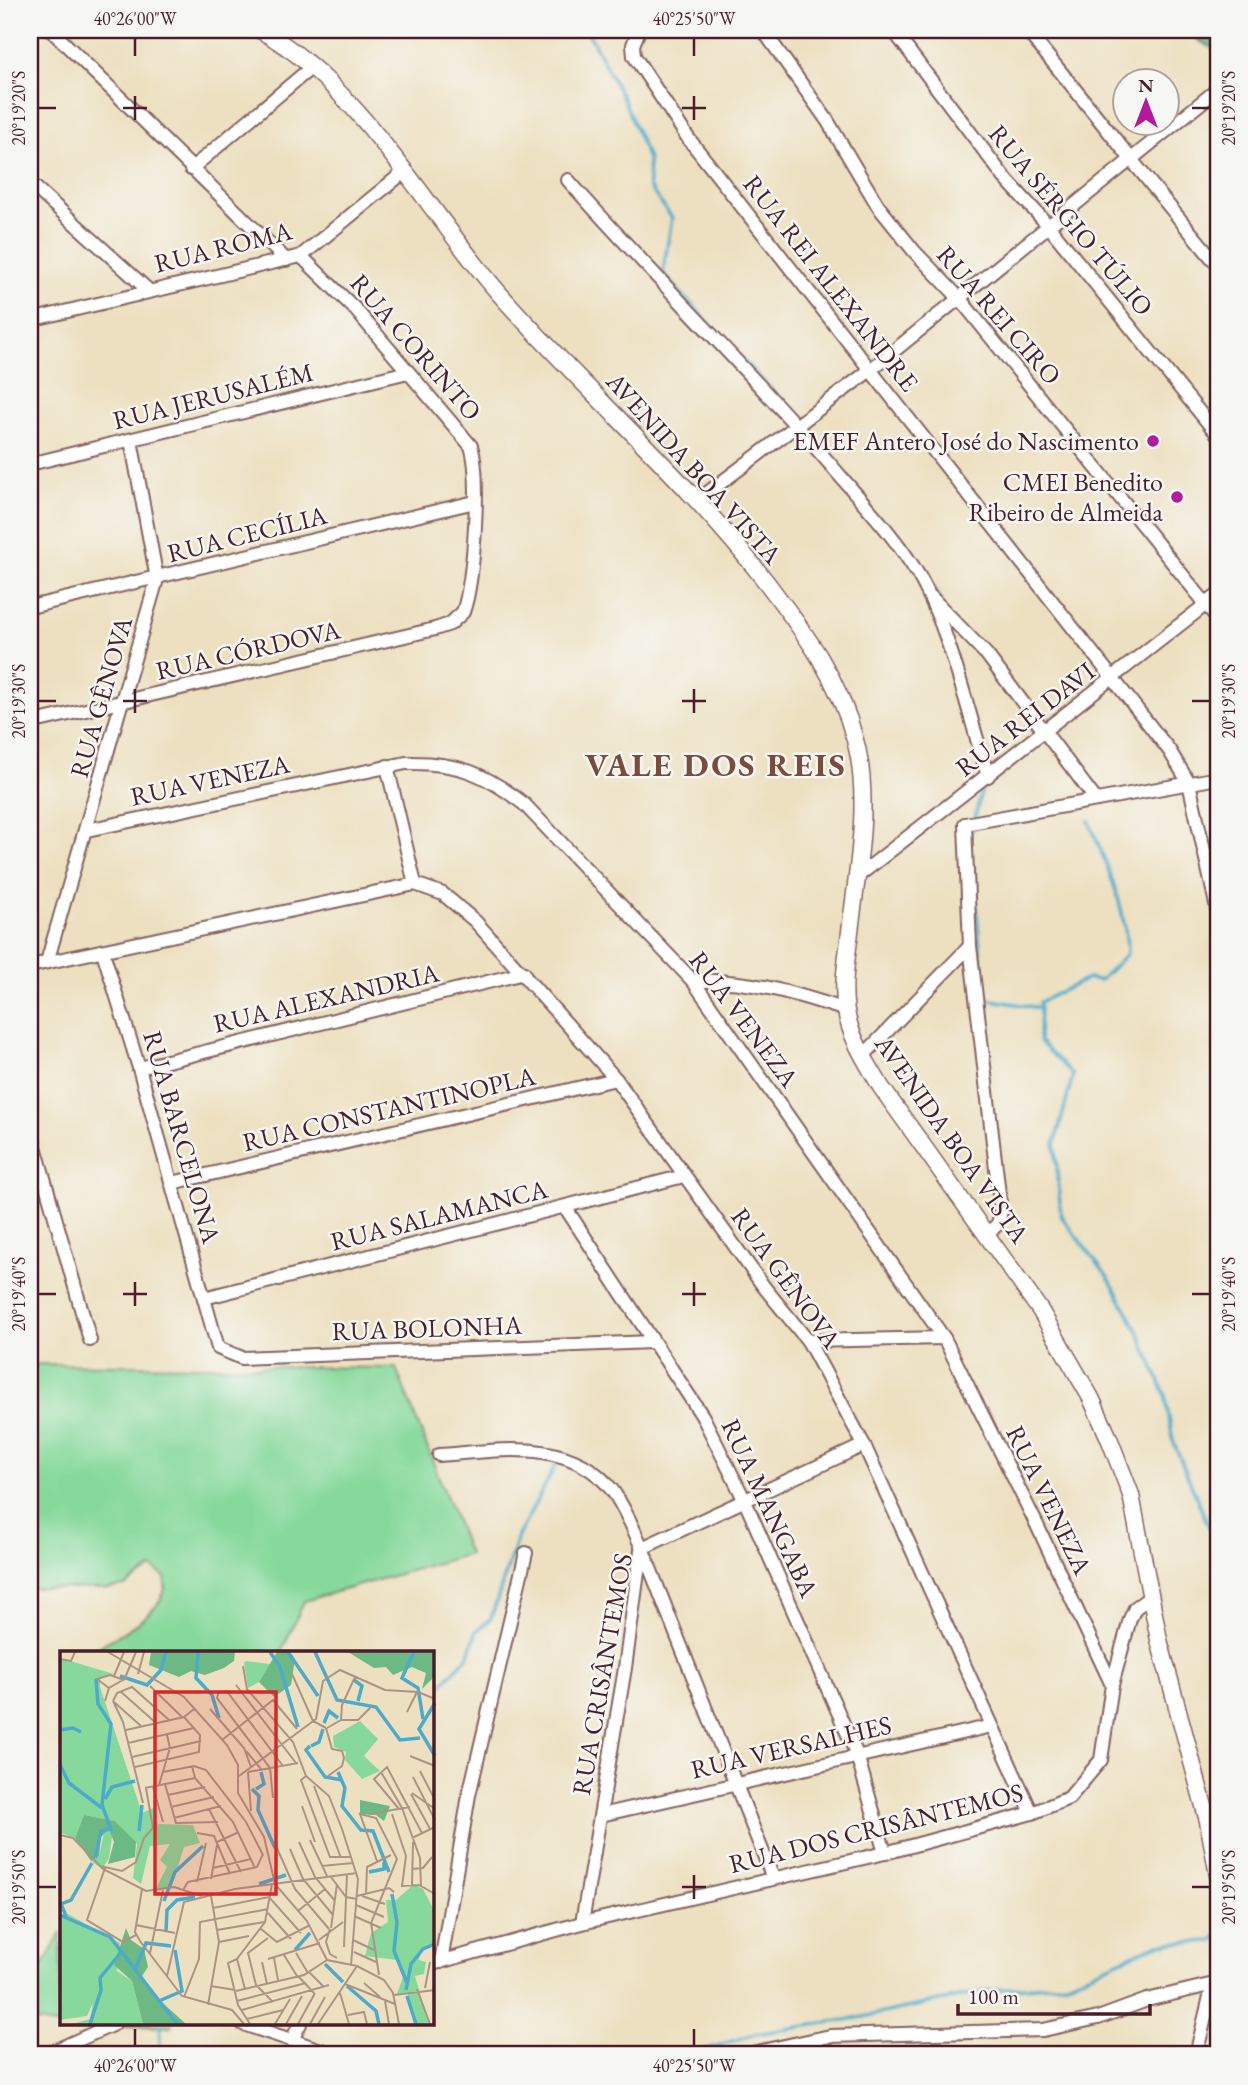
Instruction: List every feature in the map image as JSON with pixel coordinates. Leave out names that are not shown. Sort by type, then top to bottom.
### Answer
[{"type":"street","points":[[51,30],[286,260]]},
{"type":"street","name":"AVENIDA BOA VISTA","points":[[260,30],[289,47],[327,78],[487,278],[544,344],[698,500],[775,593],[837,684],[860,757],[858,876],[844,979],[846,1010],[862,1057],[1040,1310],[1091,1398],[1109,1438],[1131,1495],[1159,1640],[1208,1821],[1218,1875]]},
{"type":"street","name":"RUA REI ALEXANDRE","points":[[639,30],[633,46],[639,66],[688,138],[1145,717],[1189,783],[1218,913]]},
{"type":"street","name":"RUA REI CIRO","points":[[763,30],[827,120],[878,206],[914,251],[960,299],[1218,619]]},
{"type":"street","name":"RUA SÉRGIO TÚLIO","points":[[893,30],[1004,177],[1047,224],[1218,435]]},
{"type":"street","points":[[1026,30],[1218,265]]},
{"type":"street","points":[[191,169],[313,66]]},
{"type":"street","points":[[698,500],[870,371],[960,299],[1047,224],[1218,89]]},
{"type":"street","name":"RUA ROMA","points":[[30,320],[148,289],[301,256],[404,172]]},
{"type":"street","points":[[568,180],[651,274],[796,425],[884,527],[928,593],[987,654],[1096,800]]},
{"type":"street","points":[[30,183],[148,289]]},
{"type":"street","name":"RUA CORINTO","points":[[301,256],[355,309],[471,446],[476,473],[466,605],[458,618],[435,629]]},
{"type":"street","name":"RUA JERUSALÉM","points":[[30,464],[408,372]]},
{"type":"street","name":"RUA GÊNOVA","points":[[47,962],[158,579],[131,440]]},
{"type":"street","name":"RUA CECÍLIA","points":[[30,607],[158,579],[475,502]]},
{"type":"street","points":[[928,593],[988,776]]},
{"type":"street","name":"RUA REI DAVI","points":[[858,876],[1218,595]]},
{"type":"street","name":"RUA CÓRDOVA","points":[[30,723],[435,629]]},
{"type":"street","name":"RUA VENEZA","points":[[87,830],[387,766],[444,764],[471,770],[496,782],[524,804],[601,881],[693,981],[944,1338],[1036,1523],[1112,1685]]},
{"type":"street","points":[[30,966],[415,884],[387,766]]},
{"type":"street","points":[[965,824],[1218,778]]},
{"type":"street","points":[[952,805],[965,824],[970,946],[1001,1211],[998,1224],[988,1234]]},
{"type":"street","name":"RUA GÊNOVA","points":[[415,884],[456,903],[524,973],[616,1079],[764,1287],[808,1341],[864,1445],[1032,1813]]},
{"type":"street","points":[[862,1057],[970,946]]},
{"type":"street","name":"RUA BARCELONA","points":[[103,952],[172,1183],[213,1336]]},
{"type":"street","name":"RUA ALEXANDRIA","points":[[139,1068],[524,973]]},
{"type":"street","points":[[693,981],[760,984],[846,1010]]},
{"type":"street","name":"RUA CONSTANTINOPLA","points":[[172,1183],[616,1079]]},
{"type":"street","points":[[30,1129],[90,1340]]},
{"type":"street","name":"RUA SALAMANCA","points":[[204,1298],[684,1176]]},
{"type":"street","name":"RUA MANGABA","points":[[565,1207],[703,1417],[744,1499],[857,1755],[885,1853]]},
{"type":"street","name":"RUA BOLONHA","points":[[213,1336],[218,1348],[242,1358],[652,1342]]},
{"type":"street","points":[[808,1341],[944,1338]]},
{"type":"street","name":"RUA CRISÂNTEMOS","points":[[582,1923],[642,1548],[864,1445]]},
{"type":"street","points":[[439,1455],[516,1449],[562,1456],[597,1475],[610,1488],[623,1507],[642,1548],[773,1878]]},
{"type":"street","points":[[437,1963],[469,1795],[526,1553]]},
{"type":"street","name":"RUA DOS CRISÂNTEMOS","points":[[437,1963],[582,1923],[885,1853],[1032,1813],[1069,1798],[1093,1773],[1105,1745],[1112,1685],[1135,1608],[1152,1596]]},
{"type":"street","name":"RUA VERSALHES","points":[[601,1815],[992,1726]]},
{"type":"street","points":[[744,2055],[830,2036],[903,2031],[984,2034],[1043,2029],[1098,2018],[1147,2000],[1216,1984],[1196,2055]]},
{"type":"street","points":[[45,2055],[112,2025]]},
{"type":"street","points":[[246,2025],[336,2055]]},
{"type":"street","points":[[292,2040],[300,2025]]},
{"type":"street","points":[[80,2055],[83,2040]]},
{"type":"green space","points":[[1189,30],[1218,30],[1218,51],[1199,41]]},
{"type":"green space","points":[[30,1364],[396,1368],[469,1554],[304,1601],[282,1651],[93,1651],[138,1622],[159,1602],[165,1590],[165,1577],[152,1568],[125,1586],[108,1589],[30,1588]]},
{"type":"green space","points":[[60,1935],[60,2025],[172,2025],[171,2027],[56,2025],[30,2021],[30,1990]]},
{"type":"waterway","points":[[587,30],[625,103],[648,159],[649,187],[672,218],[663,272],[791,411]]},
{"type":"waterway","points":[[928,580],[941,600]]},
{"type":"waterway","points":[[971,834],[983,784]]},
{"type":"waterway","points":[[1089,821],[1119,903],[1127,954],[1100,980],[1087,979],[1040,1002],[1039,1041],[1073,1075],[1055,1144],[1061,1216],[1110,1280],[1139,1333],[1165,1394],[1173,1441],[1218,1549]]},
{"type":"waterway","points":[[973,866],[984,994],[991,1000],[1040,1008]]},
{"type":"waterway","points":[[434,1693],[469,1655],[476,1632],[491,1618],[518,1536],[557,1463]]},
{"type":"waterway","points":[[688,2055],[755,2034],[858,2018],[993,1990],[1067,1983],[1158,1944],[1212,1941],[1218,1935]]},
{"type":"waterway","points":[[159,2055],[161,2025]]},
{"type":"place","name":"EMEF Antero José do Nascimento","points":[[1153,441]]},
{"type":"place","name":"CMEI Benedito Ribeiro de Almeida","points":[[1177,497]]},
{"type":"district","name":"VALE DOS REIS","points":[[716,764]]}]
